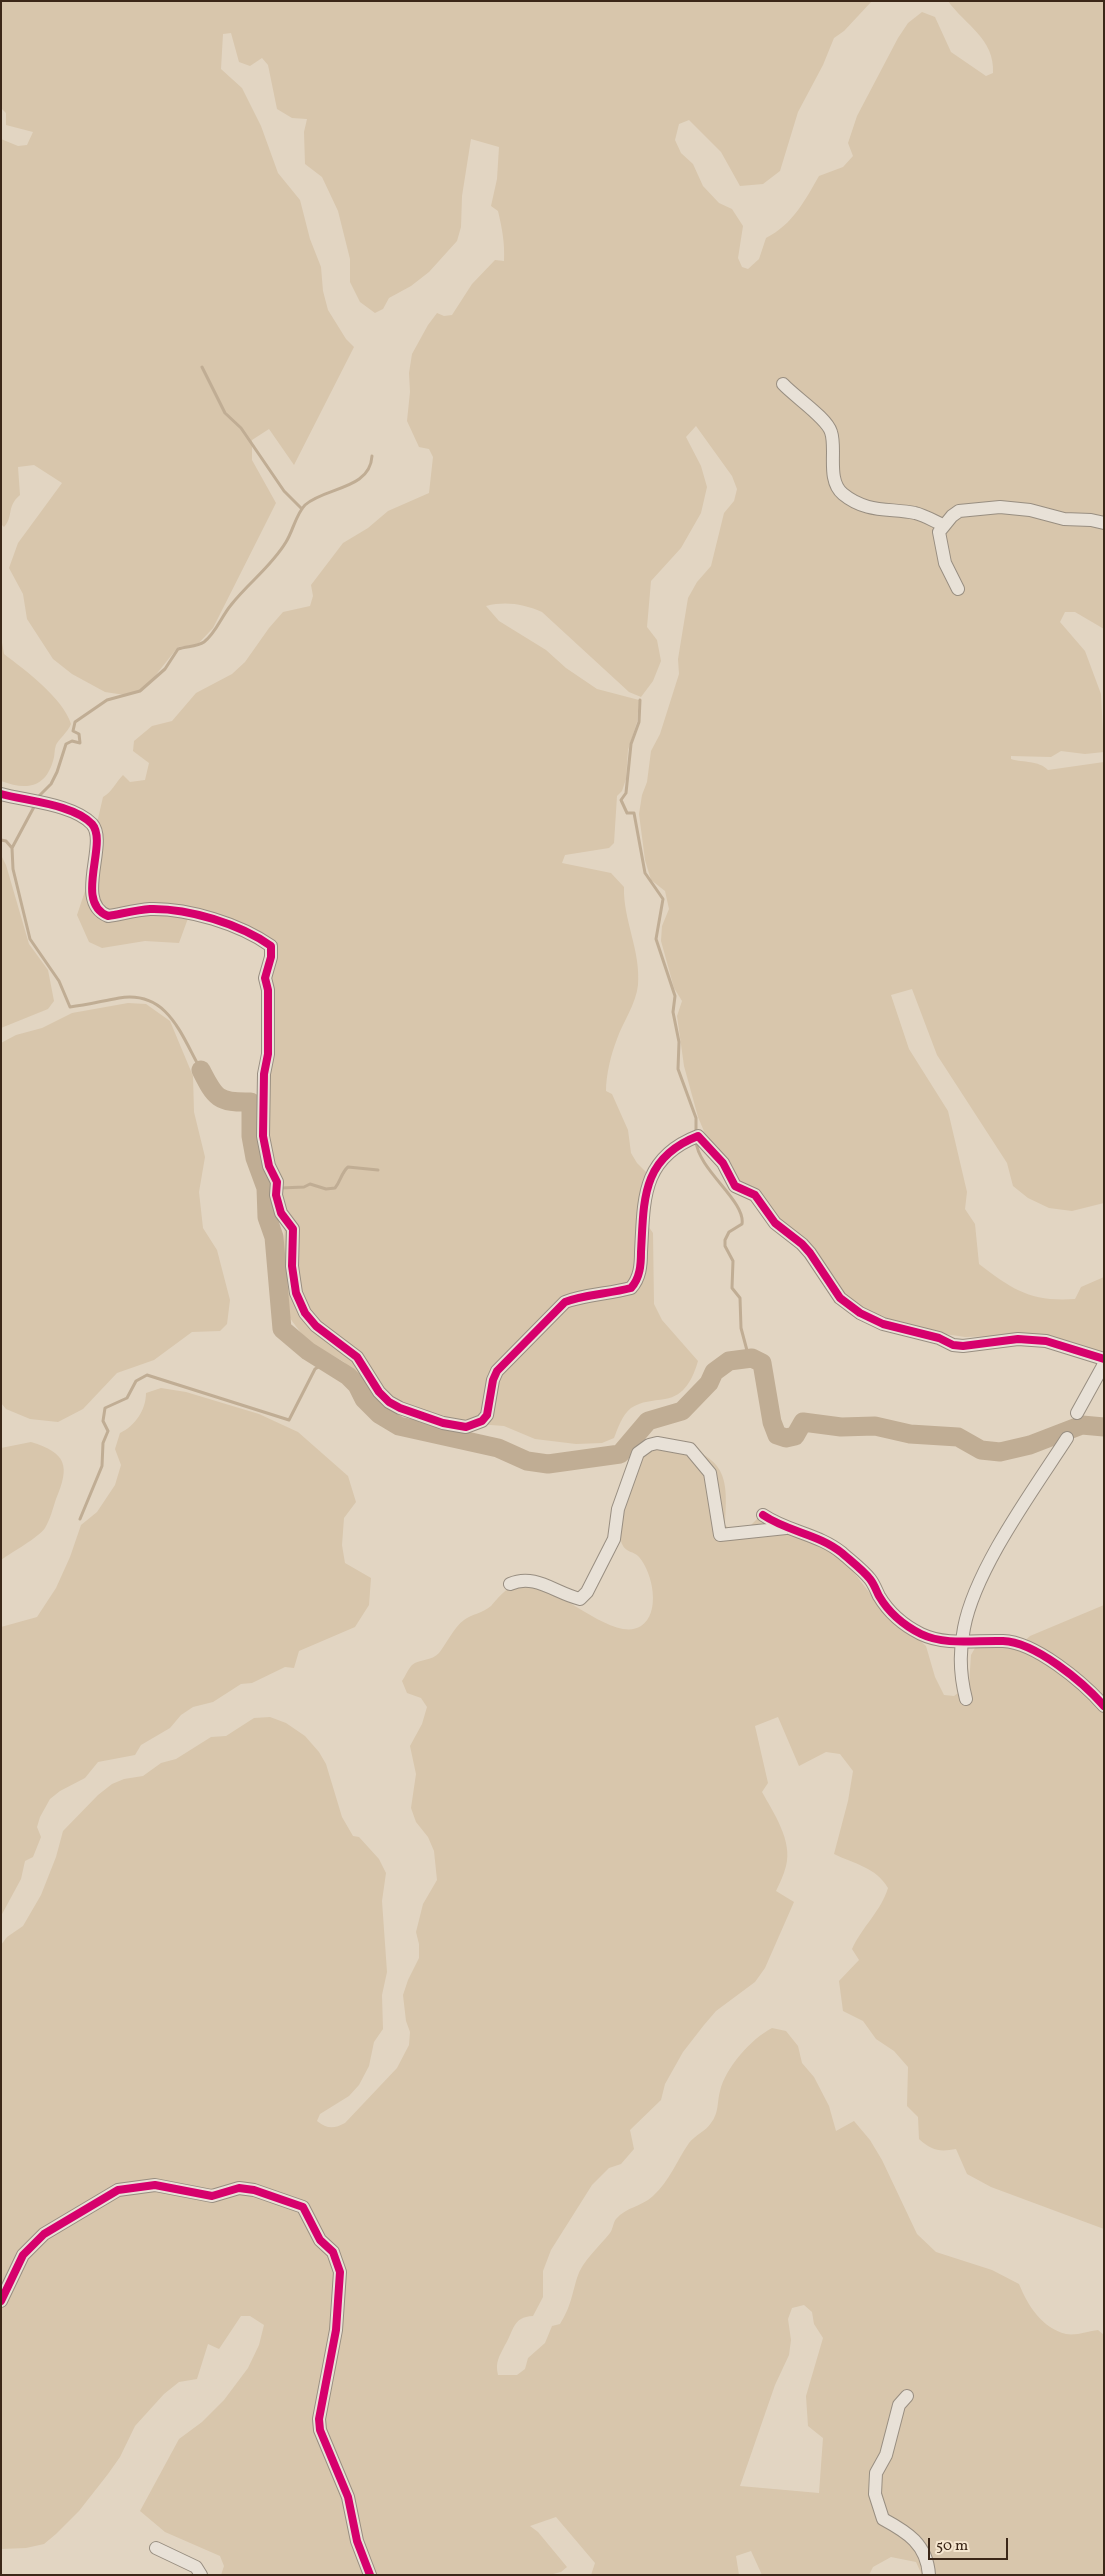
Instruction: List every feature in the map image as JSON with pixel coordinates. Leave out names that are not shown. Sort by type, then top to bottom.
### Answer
[{"type":"street","points":[[784,384],[826,422],[832,439],[834,474],[838,489],[842,494],[865,506],[885,511],[917,513],[943,525]]},
{"type":"street","points":[[958,589],[945,563],[939,532],[943,525],[959,511],[1000,506],[1030,510],[1064,519],[1091,520],[1104,523]]},
{"type":"street","points":[[1,794],[51,804],[91,823],[96,830],[92,892],[98,909],[102,914],[108,916],[150,909],[190,914],[227,923],[271,946],[271,957],[265,978],[268,990],[268,1054],[264,1074],[263,1136],[269,1166],[277,1182],[276,1195],[281,1212],[293,1229],[292,1266],[296,1294],[305,1313],[316,1326],[353,1352],[379,1392],[389,1402],[400,1408],[444,1423],[466,1427],[475,1425],[487,1415],[493,1380],[497,1371],[566,1302],[579,1297],[614,1293],[630,1288],[639,1273],[644,1198],[655,1167],[664,1156],[698,1136],[723,1164],[735,1186],[755,1195],[775,1223],[802,1244],[810,1253],[840,1298],[860,1313],[883,1324],[939,1338],[953,1345],[963,1346],[1018,1339],[1046,1341],[1083,1350],[1104,1359],[1104,1366],[1077,1413]]},
{"type":"street","points":[[966,1699],[962,1682],[962,1641],[967,1615],[980,1582],[1028,1496],[1066,1438]]},
{"type":"street","points":[[510,1584],[520,1580],[529,1580],[580,1599],[587,1592],[614,1539],[618,1509],[638,1453],[649,1445],[657,1443],[690,1449],[710,1473],[720,1535],[786,1528]]},
{"type":"street","points":[[763,1516],[786,1528],[822,1540],[842,1553],[868,1577],[893,1616],[918,1632],[933,1639],[1014,1642],[1032,1648],[1088,1690],[1104,1706]]},
{"type":"street","points":[[1,2301],[16,2268],[33,2243],[44,2234],[118,2190],[155,2185],[212,2196],[239,2188],[254,2190],[303,2207],[320,2240],[333,2252],[340,2272],[336,2330],[319,2419],[320,2430],[348,2497],[357,2541],[370,2575]]},
{"type":"street","points":[[907,2396],[899,2405],[886,2455],[876,2473],[874,2494],[883,2519],[916,2540],[929,2575]]},
{"type":"street","points":[[156,2548],[196,2568],[201,2575]]},
{"type":"shaded area","points":[[1,1],[872,1],[844,31],[834,38],[823,65],[798,112],[780,171],[763,184],[740,186],[721,152],[689,120],[679,124],[675,140],[681,153],[693,164],[703,186],[719,203],[732,209],[743,226],[738,258],[742,267],[748,269],[759,259],[766,238],[791,219],[819,176],[843,167],[853,156],[848,143],[857,116],[898,38],[908,23],[922,12],[935,17],[951,52],[986,76],[993,73],[989,51],[978,33],[948,1],[1104,1],[1104,629],[1075,612],[1065,612],[1060,622],[1085,651],[1101,694],[1104,752],[1085,754],[1061,751],[1051,757],[1011,756],[1011,759],[1035,763],[1048,770],[1104,762],[1104,1203],[1072,1211],[1049,1208],[1028,1198],[1013,1186],[1007,1163],[937,1055],[912,989],[891,995],[909,1049],[948,1111],[967,1192],[965,1209],[975,1224],[979,1264],[1013,1287],[1034,1296],[1046,1298],[1075,1299],[1081,1287],[1104,1277],[1104,1353],[1069,1341],[1034,1335],[965,1337],[938,1333],[885,1320],[844,1297],[739,1182],[706,1136],[698,1117],[684,1066],[677,1016],[682,1001],[674,988],[661,941],[662,926],[669,909],[665,891],[651,880],[645,860],[639,814],[642,795],[647,782],[651,751],[660,734],[679,674],[678,659],[688,598],[697,582],[711,566],[724,513],[734,501],[737,489],[732,476],[696,426],[686,437],[701,466],[707,487],[701,513],[681,548],[651,581],[647,627],[657,640],[661,661],[653,681],[641,697],[629,692],[542,612],[514,604],[486,606],[499,621],[546,650],[566,668],[597,689],[639,700],[637,722],[628,750],[626,779],[622,791],[617,796],[614,843],[609,848],[565,855],[562,863],[611,873],[624,887],[626,911],[637,960],[638,985],[635,999],[613,1051],[606,1091],[612,1094],[628,1130],[631,1153],[637,1163],[648,1174],[639,1213],[653,1233],[654,1304],[662,1320],[698,1361],[694,1374],[678,1394],[631,1408],[623,1418],[614,1438],[602,1443],[576,1444],[535,1439],[504,1426],[464,1423],[390,1408],[344,1362],[307,1341],[284,1308],[282,1278],[286,1206],[267,1142],[270,973],[274,950],[191,910],[179,943],[145,941],[102,948],[89,942],[77,915],[95,861],[97,823],[103,797],[123,775],[130,782],[145,780],[149,763],[133,751],[134,741],[152,726],[172,721],[196,693],[232,674],[245,662],[283,612],[310,606],[313,596],[311,585],[343,543],[368,528],[388,511],[429,493],[433,457],[429,449],[419,447],[407,421],[410,392],[409,373],[412,354],[437,313],[444,316],[452,315],[472,284],[495,260],[504,261],[503,236],[498,211],[491,206],[497,179],[499,147],[471,139],[462,196],[461,227],[457,241],[429,272],[411,286],[389,298],[383,309],[375,313],[360,302],[350,282],[350,259],[338,211],[322,177],[305,164],[304,132],[307,119],[292,118],[277,109],[268,65],[262,58],[250,66],[239,62],[231,33],[223,34],[221,69],[242,88],[261,126],[278,173],[300,200],[310,239],[321,267],[323,291],[328,310],[346,339],[354,347],[294,465],[269,429],[252,440],[252,460],[276,503],[213,628],[197,645],[178,647],[151,681],[140,690],[125,695],[105,692],[72,674],[53,659],[27,619],[23,594],[9,568],[18,543],[62,483],[34,465],[18,467],[20,495],[11,507],[7,523],[4,527],[1,524],[1,139],[18,146],[27,145],[33,132],[6,125],[6,113],[1,108]]},
{"type":"shaded area","points":[[1,637],[4,654],[52,695],[67,714],[71,724],[56,745],[54,759],[45,777],[33,785],[18,786],[1,781]]},
{"type":"shaded area","points":[[1,855],[6,865],[29,944],[48,970],[54,1001],[48,1009],[1,1028]]},
{"type":"shaded area","points":[[128,1003],[146,1004],[170,1021],[193,1076],[194,1112],[205,1157],[199,1192],[203,1228],[217,1250],[230,1300],[227,1324],[220,1331],[192,1332],[154,1360],[117,1373],[83,1409],[58,1422],[30,1419],[6,1409],[1,1403],[1,1043],[16,1035],[42,1028],[72,1013]]},
{"type":"shaded area","points":[[161,1388],[186,1392],[259,1414],[298,1432],[348,1476],[356,1502],[344,1518],[342,1545],[345,1563],[371,1578],[369,1605],[355,1627],[299,1651],[294,1668],[285,1667],[252,1683],[241,1684],[213,1702],[193,1707],[181,1715],[170,1728],[141,1745],[135,1755],[98,1762],[85,1778],[60,1791],[50,1799],[37,1827],[41,1837],[33,1857],[25,1861],[21,1879],[1,1916],[1,1627],[37,1617],[56,1588],[70,1557],[81,1525],[97,1512],[115,1485],[121,1465],[115,1449],[120,1433],[139,1417],[146,1393]]},
{"type":"shaded area","points":[[31,1442],[43,1446],[58,1456],[64,1469],[63,1478],[50,1518],[42,1532],[1,1560],[1,1448]]},
{"type":"shaded area","points":[[679,1444],[707,1457],[721,1473],[726,1495],[725,1525],[730,1529],[746,1530],[757,1519],[823,1545],[852,1570],[872,1596],[926,1646],[935,1677],[944,1695],[954,1696],[969,1685],[971,1655],[975,1648],[1017,1648],[1030,1636],[1104,1605],[1104,2229],[991,2187],[967,2174],[956,2149],[936,2150],[919,2139],[918,2117],[907,2106],[908,2067],[894,2051],[876,2039],[863,2021],[843,2011],[839,1981],[859,1960],[852,1949],[881,1904],[888,1888],[871,1871],[834,1854],[848,1801],[853,1771],[840,1754],[826,1752],[799,1766],[778,1717],[755,1726],[768,1783],[762,1792],[781,1827],[787,1847],[786,1866],[776,1891],[794,1902],[765,1968],[755,1982],[716,2011],[683,2052],[665,2084],[661,2100],[630,2130],[634,2149],[621,2164],[609,2168],[592,2185],[551,2250],[543,2271],[543,2297],[533,2316],[521,2319],[514,2326],[498,2360],[498,2375],[517,2375],[525,2369],[528,2358],[545,2343],[552,2326],[560,2324],[569,2307],[579,2272],[610,2233],[616,2219],[624,2212],[644,2203],[659,2190],[689,2143],[709,2126],[714,2119],[723,2082],[740,2055],[756,2039],[772,2028],[786,2031],[798,2046],[802,2063],[814,2077],[829,2106],[836,2131],[854,2121],[870,2140],[882,2160],[917,2234],[936,2252],[992,2270],[1019,2284],[1031,2308],[1043,2321],[1057,2331],[1074,2334],[1098,2330],[1104,2335],[1104,2575],[922,2575],[916,2562],[891,2557],[873,2567],[869,2575],[762,2575],[751,2551],[736,2556],[739,2575],[591,2575],[595,2563],[556,2517],[530,2526],[538,2532],[567,2567],[561,2572],[549,2575],[221,2575],[224,2566],[220,2556],[165,2532],[140,2511],[179,2439],[202,2422],[224,2400],[248,2368],[259,2345],[264,2325],[250,2316],[241,2316],[219,2349],[208,2344],[197,2379],[179,2382],[164,2394],[135,2426],[120,2457],[108,2474],[79,2511],[56,2534],[44,2544],[26,2548],[1,2549],[1,1945],[7,1937],[23,1926],[41,1895],[56,1857],[63,1831],[98,1795],[112,1784],[124,1779],[143,1776],[161,1763],[176,1759],[211,1737],[226,1736],[254,1718],[270,1717],[286,1723],[305,1736],[319,1752],[326,1764],[342,1817],[353,1836],[359,1837],[379,1859],[386,1873],[382,1901],[387,1972],[382,1995],[383,2029],[374,2042],[369,2066],[359,2085],[349,2096],[320,2114],[317,2121],[324,2126],[331,2127],[345,2123],[397,2068],[409,2045],[410,2032],[406,2021],[403,1995],[419,1958],[419,1944],[416,1932],[423,1904],[437,1880],[434,1851],[428,1837],[416,1822],[411,1808],[416,1774],[410,1746],[422,1724],[427,1707],[421,1698],[407,1693],[402,1681],[412,1665],[436,1656],[439,1653],[460,1623],[491,1606],[503,1592],[513,1586],[527,1584],[543,1589],[613,1626],[628,1629],[641,1626],[651,1612],[653,1593],[644,1564],[637,1555],[626,1549],[622,1544],[624,1513],[636,1470],[644,1453],[656,1447]],"holes":[[[804,2305],[812,2312],[814,2324],[823,2338],[806,2396],[808,2426],[823,2438],[819,2493],[740,2486],[775,2385],[789,2355],[791,2340],[788,2319],[792,2308]]]},
{"type":"waterway","points":[[202,367],[225,413],[241,428],[284,491],[302,509]]},
{"type":"waterway","points":[[36,799],[51,784],[66,744],[72,741],[80,743],[79,734],[73,731],[75,722],[107,700],[140,691],[165,669],[178,649],[204,642],[215,630],[231,605],[280,551],[305,505],[314,499],[355,482],[364,475],[369,467],[372,456]]},
{"type":"waterway","points":[[640,700],[639,722],[631,744],[626,793],[621,800],[627,813],[634,813],[645,873],[663,899],[656,939],[675,996],[673,1012],[679,1042],[678,1069],[696,1118],[696,1132]]},
{"type":"waterway","points":[[12,848],[35,805]]},
{"type":"waterway","points":[[1,840],[6,841],[12,848],[13,869],[30,939],[59,981],[70,1007],[119,998],[136,997],[150,1001],[171,1018],[201,1070]]},
{"type":"waterway","points":[[201,1070],[210,1087],[219,1097],[224,1100],[251,1102],[251,1136],[255,1158],[266,1188],[267,1217],[274,1237],[282,1329],[308,1351],[348,1376],[357,1385],[364,1399],[379,1414],[399,1426],[498,1448],[527,1461],[548,1464],[620,1454],[648,1421],[682,1411],[709,1383],[714,1372],[729,1361],[752,1358],[762,1363],[772,1422],[777,1435],[786,1438],[795,1436],[803,1422],[841,1427],[875,1426],[910,1434],[958,1437],[981,1450],[1000,1452],[1030,1445],[1082,1425],[1104,1427]]},
{"type":"waterway","points":[[696,1141],[705,1163],[737,1205],[741,1215],[742,1224],[729,1232],[725,1240],[725,1246],[733,1261],[732,1288],[740,1298],[741,1328],[749,1358]]},
{"type":"waterway","points":[[281,1188],[304,1187],[310,1184],[326,1189],[335,1188],[348,1167],[378,1170]]},
{"type":"waterway","points":[[266,1188],[274,1188]]},
{"type":"waterway","points":[[80,1519],[102,1466],[103,1443],[108,1431],[103,1421],[105,1408],[127,1398],[136,1381],[147,1375],[289,1420],[315,1369],[328,1361]]},
{"type":"cycle path","points":[[1,794],[49,804],[84,817],[92,824],[96,833],[97,844],[92,886],[93,898],[98,909],[108,916],[150,909],[181,911],[229,924],[271,946],[271,957],[265,978],[268,990],[268,1054],[264,1074],[263,1136],[269,1166],[277,1182],[276,1195],[281,1213],[293,1229],[292,1266],[296,1293],[305,1313],[316,1326],[357,1357],[379,1392],[389,1402],[400,1408],[443,1423],[466,1427],[482,1421],[487,1415],[493,1380],[497,1371],[565,1302],[581,1297],[631,1288],[638,1276],[640,1266],[643,1215],[649,1183],[665,1156],[679,1145],[698,1136],[723,1163],[735,1186],[755,1195],[775,1223],[802,1244],[810,1253],[840,1298],[860,1313],[883,1324],[939,1338],[953,1345],[963,1346],[1018,1339],[1046,1341],[1104,1359]]},
{"type":"cycle path","points":[[763,1515],[773,1521],[823,1541],[842,1553],[870,1579],[879,1596],[892,1613],[902,1623],[921,1634],[931,1638],[961,1642],[1003,1641],[1029,1648],[1071,1675],[1104,1706]]},
{"type":"cycle path","points":[[1,2301],[23,2255],[44,2234],[118,2190],[155,2185],[212,2196],[239,2188],[254,2190],[303,2207],[320,2240],[333,2252],[340,2272],[336,2330],[319,2419],[320,2430],[348,2497],[357,2541],[370,2575]]}]
